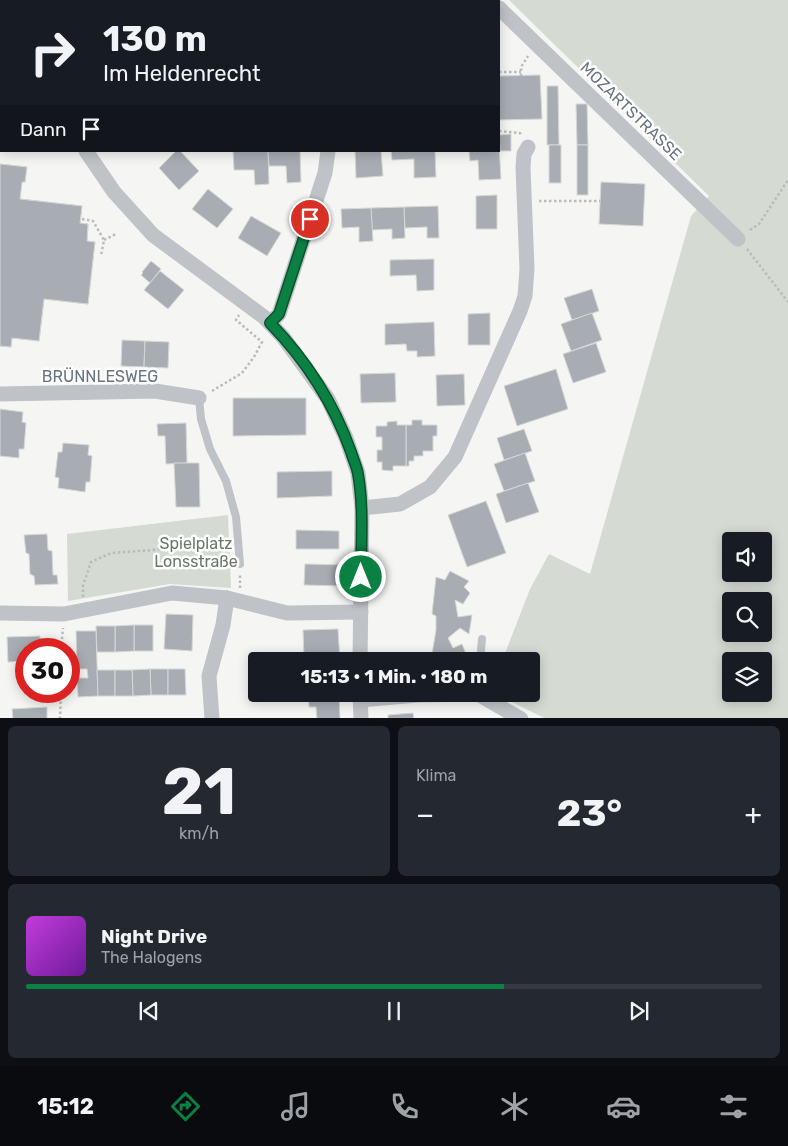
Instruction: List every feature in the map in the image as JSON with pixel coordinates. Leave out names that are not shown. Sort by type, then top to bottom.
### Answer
[{"type":"street","name":"MOZARTSTRASSE","points":[[500,9],[738,239]]},
{"type":"street","points":[[362,508],[400,504],[430,487],[455,457],[525,296],[527,269],[523,167],[524,154],[528,147]]},
{"type":"street","points":[[87,152],[114,192],[153,235],[270,323],[283,337],[328,399],[346,438],[358,473],[362,508],[360,652]]},
{"type":"street","points":[[270,323],[279,314],[325,173],[328,152]]},
{"type":"street","name":"BRÜNNLESWEG","points":[[0,394],[155,391],[200,398]]},
{"type":"street","points":[[0,613],[64,614],[172,593],[233,599],[286,613],[361,612]]},
{"type":"street","points":[[212,718],[209,676],[223,625],[233,599]]},
{"type":"street","points":[[360,702],[361,718]]},
{"type":"street","points":[[492,702],[521,718]]},
{"type":"lane","points":[[200,398],[201,419],[210,449],[226,481],[236,518],[240,564]]},
{"type":"lane","points":[[481,652],[482,639]]},
{"type":"path","points":[[521,76],[521,67],[527,57]]},
{"type":"path","points":[[500,72],[521,72]]},
{"type":"path","points":[[500,132],[520,133],[528,147]]},
{"type":"path","points":[[788,180],[759,224],[738,239],[788,302]]},
{"type":"path","points":[[524,202],[600,201]]},
{"type":"path","points":[[82,219],[92,221],[104,240],[102,256]]},
{"type":"path","points":[[104,240],[116,234]]},
{"type":"path","points":[[200,398],[242,373],[262,342],[236,320]]},
{"type":"path","points":[[83,610],[84,586],[91,562],[111,553],[153,550],[186,544],[205,549],[238,546]]},
{"type":"path","points":[[233,599],[240,564]]},
{"type":"path","points":[[62,638],[64,614]]},
{"type":"path","points":[[60,718],[61,703]]},
{"type":"green space","points":[[509,0],[788,0],[788,718],[544,718],[512,702],[540,702],[540,652],[506,652],[530,589],[549,554],[590,574],[691,216],[709,196]]},
{"type":"green space","name":"Spielplatz Lonsstraße","points":[[228,515],[231,588],[170,584],[68,601],[67,534]]},
{"type":"building","points":[[540,75],[542,119],[500,120],[500,76]]},
{"type":"building","points":[[547,86],[558,86],[559,145],[547,145]]},
{"type":"building","points":[[576,104],[587,104],[588,145],[577,145]]},
{"type":"building","points":[[511,134],[511,151],[500,151],[500,135]]},
{"type":"building","points":[[549,145],[561,145],[561,183],[549,183]]},
{"type":"building","points":[[577,145],[588,145],[588,195],[577,195]]},
{"type":"building","points":[[175,152],[181,152],[199,171],[179,190],[159,168]]},
{"type":"building","points":[[233,152],[268,152],[269,184],[255,185],[254,170],[234,170]]},
{"type":"building","points":[[268,152],[300,152],[301,182],[287,183],[286,166],[269,166]]},
{"type":"building","points":[[355,152],[381,152],[383,176],[356,178]]},
{"type":"building","points":[[391,152],[435,152],[436,177],[414,178],[414,159],[392,160]]},
{"type":"building","points":[[469,152],[499,152],[501,179],[479,180],[478,160],[470,161]]},
{"type":"building","points":[[0,164],[27,167],[25,182],[22,182],[20,199],[82,206],[80,223],[88,224],[87,241],[95,242],[88,304],[44,299],[39,341],[12,338],[11,347],[0,346]]},
{"type":"building","points":[[0,164],[27,167],[25,182],[22,182],[20,199],[82,206],[80,223],[88,224],[87,241],[95,242],[88,304],[44,299],[39,341],[12,338],[11,347],[0,346]]},
{"type":"building","points":[[601,182],[645,184],[643,226],[599,224]]},
{"type":"building","points":[[208,189],[233,209],[217,228],[192,209]]},
{"type":"building","points":[[497,195],[497,229],[476,229],[476,196]]},
{"type":"building","points":[[438,206],[439,238],[427,238],[427,227],[405,228],[404,207]]},
{"type":"building","points":[[404,207],[405,238],[392,239],[392,229],[372,230],[371,208]]},
{"type":"building","points":[[371,208],[373,241],[359,242],[359,227],[342,228],[341,209]]},
{"type":"building","points":[[251,216],[281,233],[267,256],[238,238]]},
{"type":"building","points":[[434,259],[434,290],[417,291],[416,275],[390,276],[390,260]]},
{"type":"building","points":[[151,261],[161,269],[150,283],[141,275]]},
{"type":"building","points":[[160,271],[184,290],[168,309],[144,290]]},
{"type":"building","points":[[592,289],[599,311],[572,320],[564,298]]},
{"type":"building","points":[[490,313],[490,345],[468,345],[468,314]]},
{"type":"building","points":[[592,313],[602,340],[571,351],[561,324]]},
{"type":"building","points":[[434,322],[435,356],[417,357],[417,351],[407,351],[406,344],[385,345],[385,324]]},
{"type":"building","points":[[122,340],[145,341],[144,367],[121,366]]},
{"type":"building","points":[[145,341],[169,342],[168,368],[144,367]]},
{"type":"building","points":[[596,343],[606,372],[573,383],[563,354]]},
{"type":"building","points":[[556,369],[568,409],[517,426],[504,386]]},
{"type":"building","points":[[395,373],[396,402],[361,403],[360,374]]},
{"type":"building","points":[[464,374],[465,405],[437,406],[436,375]]},
{"type":"building","points":[[233,398],[306,398],[306,435],[233,436]]},
{"type":"building","points":[[0,409],[23,412],[22,422],[26,423],[24,449],[19,449],[19,458],[0,456]]},
{"type":"building","points":[[412,420],[422,420],[422,425],[437,425],[437,436],[433,436],[433,451],[423,451],[423,456],[414,456],[414,461],[409,461],[409,466],[406,466],[406,425],[412,425]]},
{"type":"building","points":[[397,421],[397,425],[406,425],[406,466],[393,466],[393,471],[382,470],[382,462],[377,462],[377,450],[382,450],[382,437],[376,437],[376,426],[387,426],[387,422]]},
{"type":"building","points":[[186,423],[187,463],[166,464],[165,436],[158,436],[157,424]]},
{"type":"building","points":[[524,429],[532,451],[504,460],[497,438]]},
{"type":"building","points":[[63,443],[89,445],[88,455],[92,456],[90,482],[86,482],[85,492],[58,488],[59,478],[55,477],[58,452],[62,452]]},
{"type":"building","points":[[525,453],[535,481],[504,491],[494,464]]},
{"type":"building","points":[[174,463],[199,463],[200,507],[176,507]]},
{"type":"building","points":[[332,471],[332,496],[277,498],[277,472]]},
{"type":"building","points":[[528,483],[539,512],[506,523],[496,494]]},
{"type":"building","points":[[486,501],[506,553],[467,567],[448,515]]},
{"type":"building","points":[[296,530],[339,531],[339,549],[296,549]]},
{"type":"building","points":[[47,534],[48,550],[52,551],[53,575],[57,575],[58,584],[35,585],[34,576],[30,574],[29,554],[26,553],[24,535]]},
{"type":"building","points":[[305,564],[346,565],[345,586],[304,585]]},
{"type":"building","points":[[450,571],[469,581],[464,587],[470,593],[463,604],[455,600],[458,617],[472,615],[469,634],[460,628],[448,638],[453,648],[462,644],[465,652],[432,652],[436,630],[436,616],[432,614],[436,577],[445,580]]},
{"type":"building","points":[[166,614],[193,615],[192,651],[164,649]]},
{"type":"building","points":[[134,625],[153,625],[153,651],[134,651]]},
{"type":"building","points":[[134,625],[134,651],[115,652],[115,626]]},
{"type":"building","points":[[96,626],[115,626],[115,652],[97,652]]},
{"type":"building","points":[[338,629],[339,652],[304,652],[303,630]]},
{"type":"building","points":[[76,631],[96,631],[98,696],[80,697],[80,678],[88,678],[87,669],[80,669],[80,638],[76,638]]},
{"type":"building","points":[[40,636],[40,638],[15,638],[15,662],[8,662],[7,637]]},
{"type":"building","points":[[150,669],[168,669],[168,695],[151,695]]},
{"type":"building","points":[[150,669],[151,695],[133,696],[132,670]]},
{"type":"building","points":[[168,669],[185,669],[186,695],[168,695]]},
{"type":"building","points":[[97,670],[115,670],[115,696],[98,696]]},
{"type":"building","points":[[115,670],[132,670],[133,696],[115,696]]},
{"type":"building","points":[[309,702],[339,702],[340,718],[317,718],[316,707],[309,707]]},
{"type":"building","points":[[47,707],[47,718],[13,718],[12,709]]},
{"type":"building","points":[[413,713],[414,718],[388,718],[388,715]]},
{"type":"route","points":[[310,219],[279,314],[270,323],[283,337],[328,399],[346,438],[358,473],[362,508],[361,577]]}]
